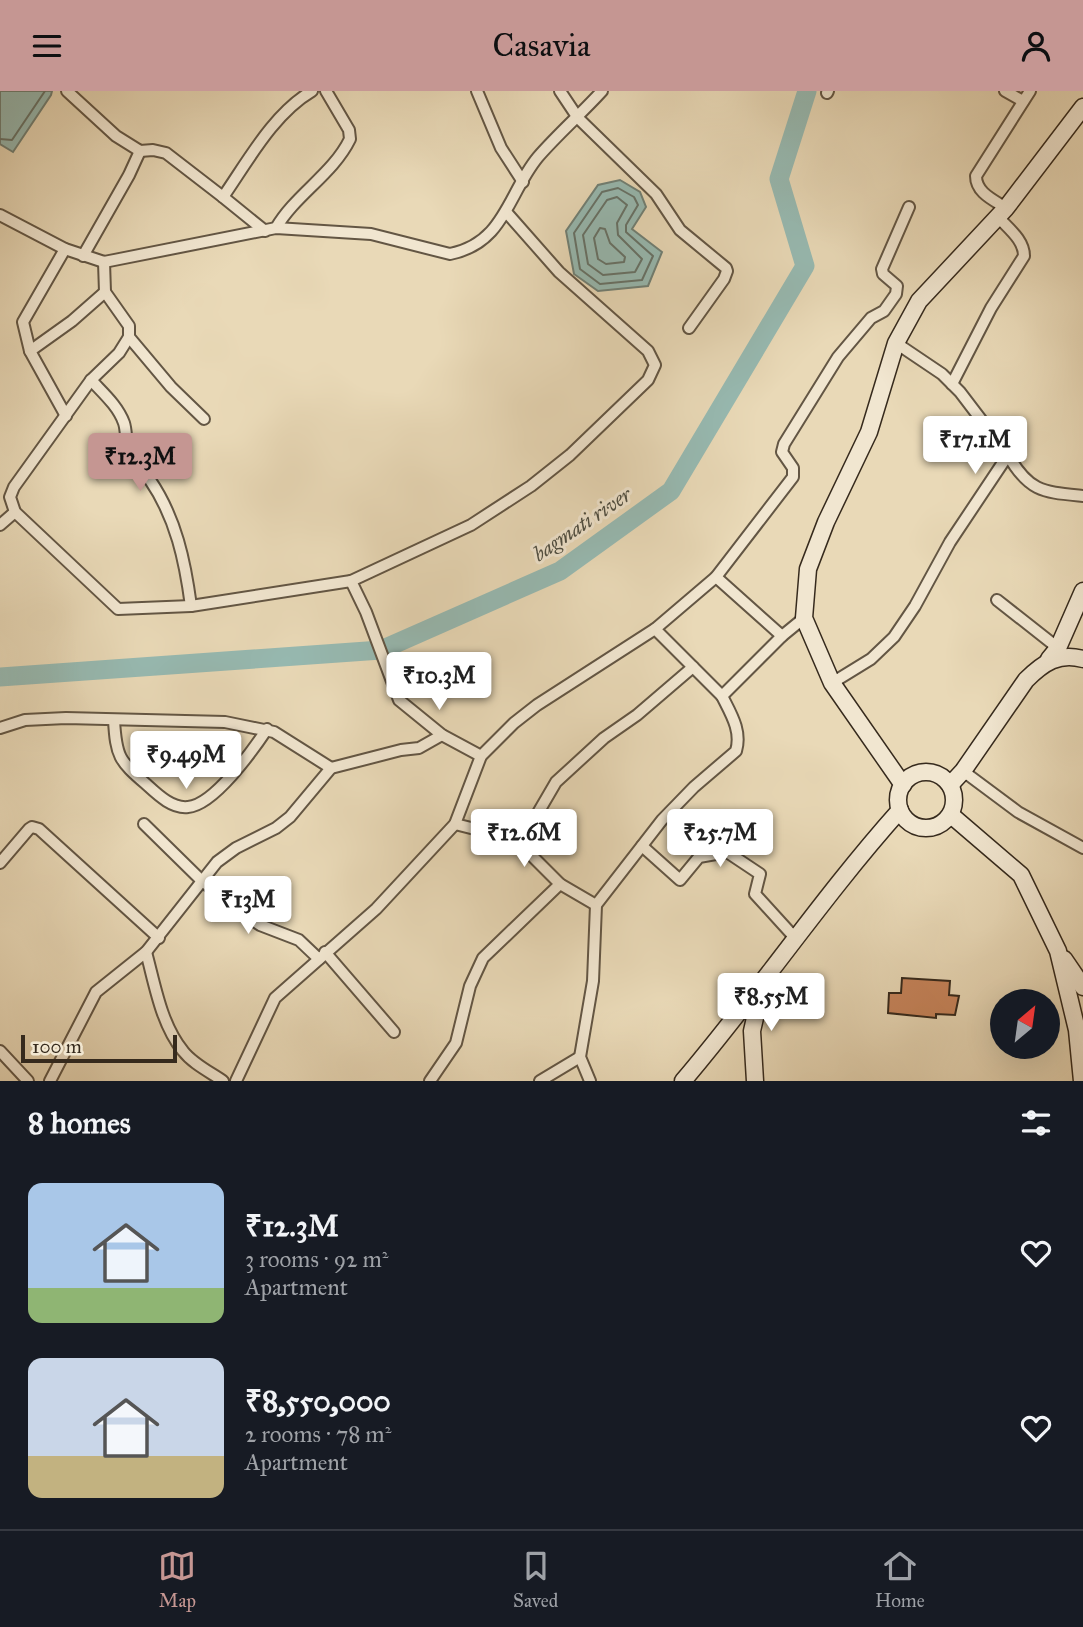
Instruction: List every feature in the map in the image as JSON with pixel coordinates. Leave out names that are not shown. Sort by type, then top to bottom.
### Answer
[{"type":"street","points":[[67,91],[116,136],[140,151],[166,153],[270,230]]},
{"type":"street","points":[[223,197],[276,123],[290,107],[312,91]]},
{"type":"street","points":[[270,230],[329,167],[350,139],[349,130],[326,91]]},
{"type":"street","points":[[477,91],[500,148],[523,182]]},
{"type":"street","points":[[559,91],[578,118],[656,194],[680,230],[726,268],[724,279],[689,328]]},
{"type":"street","points":[[0,215],[65,249],[104,262],[270,230],[371,234],[450,254],[473,246],[507,213],[535,160],[602,91]]},
{"type":"street","points":[[1005,91],[1023,101]]},
{"type":"street","points":[[952,384],[991,308],[1024,257],[1023,246],[1002,213],[978,187],[976,176],[1030,91]]},
{"type":"street","points":[[903,785],[832,683],[804,618],[808,569],[817,543],[869,432],[896,343],[919,301],[1002,213],[1083,107],[1083,102]]},
{"type":"street","points":[[83,255],[140,151]]},
{"type":"street","points":[[236,1081],[275,998],[376,909],[455,824],[481,756],[514,723],[537,705],[655,629],[716,577],[793,477],[793,468],[783,456],[782,448],[838,357],[871,318],[884,311],[896,294],[897,286],[885,277],[882,269],[909,207]]},
{"type":"street","points":[[104,262],[105,292],[129,326],[129,337],[119,353],[92,380],[14,487],[5,495],[15,512],[115,607],[122,610],[191,606],[351,581],[471,525],[531,486],[570,455],[648,380],[655,365],[648,351],[559,272],[507,213]]},
{"type":"street","points":[[65,249],[23,322],[30,351],[66,416]]},
{"type":"street","points":[[30,351],[72,321],[105,292]]},
{"type":"street","points":[[129,337],[171,387],[204,419]]},
{"type":"street","points":[[896,343],[942,374],[952,384],[1008,455],[1020,475],[1030,484],[1044,490],[1083,496]]},
{"type":"street","points":[[92,380],[120,414],[129,452],[150,480],[169,515],[178,536],[191,606]]},
{"type":"street","points":[[832,683],[871,659],[894,637],[915,606],[950,542],[1008,455]]},
{"type":"street","points":[[0,525],[15,512]]},
{"type":"street","points":[[716,577],[782,636]]},
{"type":"street","points":[[351,581],[366,612],[399,700],[442,735],[481,756]]},
{"type":"street","points":[[950,785],[963,771],[1026,680],[1054,654],[1083,591]]},
{"type":"street","points":[[997,600],[1054,654],[1083,659]]},
{"type":"street","points":[[722,696],[782,636],[804,618]]},
{"type":"street","points":[[590,1081],[580,1057],[593,981],[596,905],[681,800],[736,751],[738,744],[736,725],[722,696],[655,629]]},
{"type":"street","points":[[521,842],[556,782],[604,738],[637,715],[694,667]]},
{"type":"street","points":[[0,728],[25,720],[66,718],[225,722],[267,729],[331,768]]},
{"type":"street","points":[[114,720],[116,750],[123,762],[170,803],[188,807],[210,796],[244,763],[267,729]]},
{"type":"street","points":[[50,1081],[96,992],[146,952],[201,880],[226,855],[290,817],[331,768],[419,748],[442,735]]},
{"type":"street","points":[[963,771],[1018,812],[1083,848]]},
{"type":"street","points":[[923,772],[938,775],[950,785],[954,800],[951,815],[939,826],[923,829],[909,823],[900,810],[898,799],[903,785],[923,772]]},
{"type":"street","points":[[682,1081],[763,983],[867,846],[900,810]]},
{"type":"street","points":[[951,815],[1021,875],[1058,951],[1077,1030],[1082,1081]]},
{"type":"street","points":[[144,824],[201,880],[260,925],[299,940],[322,955],[394,1032]]},
{"type":"street","points":[[455,824],[508,836],[521,842],[560,884],[596,905]]},
{"type":"street","points":[[0,863],[24,833],[36,827],[159,938]]},
{"type":"street","points":[[642,846],[680,880],[699,857],[727,852],[760,874],[755,894],[796,939]]},
{"type":"street","points":[[430,1081],[456,1043],[471,986],[483,958],[560,884]]},
{"type":"street","points":[[1058,951],[1078,968],[1083,987]]},
{"type":"street","points":[[146,952],[162,1010],[176,1040],[188,1057],[223,1081]]},
{"type":"street","points":[[755,1081],[752,1031],[763,983]]},
{"type":"street","points":[[0,1051],[27,1081]]},
{"type":"street","points":[[540,1081],[580,1057]]},
{"type":"water","points":[[0,91],[52,91],[13,152],[0,144]]},
{"type":"water","points":[[620,180],[640,192],[646,207],[632,229],[662,252],[648,286],[598,291],[574,274],[566,231],[598,185]]},
{"type":"building","points":[[902,978],[950,981],[949,995],[959,996],[955,1015],[936,1014],[936,1018],[888,1013],[889,993],[901,993]]},
{"type":"waterway","name":"bagmati river","points":[[0,677],[381,650],[560,571],[671,491],[805,266],[779,179],[807,91]]}]
